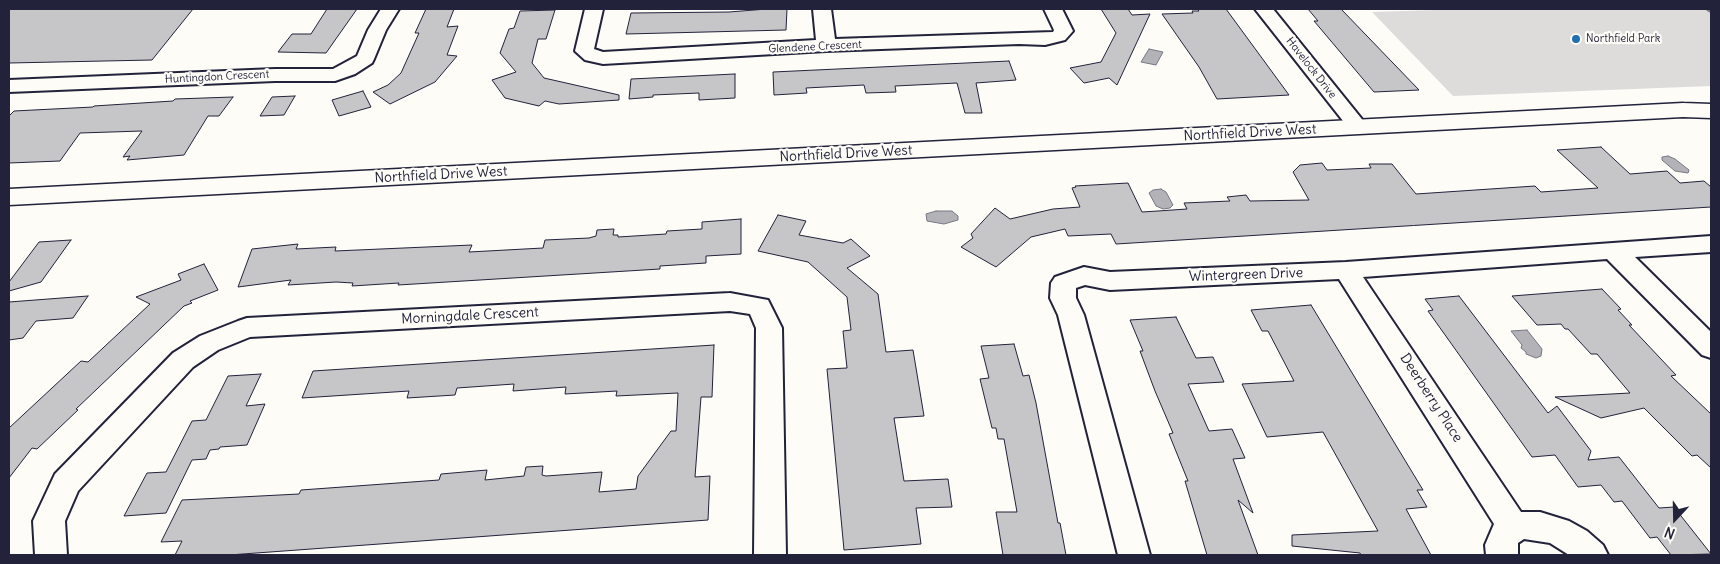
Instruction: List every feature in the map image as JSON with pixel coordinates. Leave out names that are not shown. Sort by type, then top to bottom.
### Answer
[{"type":"main road","name":"Northfield Drive West","points":[[1683,110],[1711,105]]},
{"type":"main road","name":"Northfield Drive West","points":[[9,197],[1683,110],[1711,111]]},
{"type":"street","name":"Huntingdon Crescent","points":[[9,86],[275,75],[335,75],[348,70],[365,59],[377,30],[390,9]]},
{"type":"street","name":"Glendene Crescent","points":[[594,9],[584,51],[592,56],[603,58],[826,46],[1019,38],[1045,39],[1059,36],[1064,31],[1053,9]]},
{"type":"street","points":[[822,9],[826,46]]},
{"type":"street","name":"Havelock Drive","points":[[1264,9],[1358,127]]},
{"type":"street","name":"Wintergreen Drive","points":[[1134,555],[1071,315],[1063,298],[1064,284],[1084,276],[1110,280],[1346,270],[1479,259],[1711,244]]},
{"type":"street","points":[[1614,251],[1711,348]]},
{"type":"street","name":"Deerberry Place","points":[[1346,270],[1514,527]]},
{"type":"street","name":"Morningdale Crescent","points":[[51,555],[49,521],[66,483],[183,360],[209,343],[247,328],[730,302],[759,306],[769,328],[770,555]]},
{"type":"street","points":[[1502,555],[1501,545],[1505,534],[1514,527],[1524,525],[1540,526],[1558,531],[1576,540],[1592,555]]},
{"type":"shaded area","name":"Northfield Park","points":[[1468,9],[1711,9],[1711,86],[1453,96],[1372,12]]},
{"type":"shaded area","points":[[1149,49],[1163,52],[1156,65],[1141,62]]},
{"type":"shaded area","points":[[1668,156],[1689,170],[1688,173],[1675,171],[1662,160],[1662,157]]},
{"type":"shaded area","points":[[1161,189],[1166,192],[1173,205],[1170,208],[1163,209],[1156,206],[1149,193],[1153,190]]},
{"type":"shaded area","points":[[936,211],[952,211],[958,216],[958,220],[944,224],[927,221],[926,214]]},
{"type":"shaded area","points":[[1527,330],[1542,349],[1541,356],[1536,358],[1526,354],[1521,348],[1522,345],[1511,331]]},
{"type":"building","points":[[9,9],[193,9],[152,60],[9,63]]},
{"type":"building","points":[[327,9],[357,9],[326,53],[278,52],[292,34],[311,34]]},
{"type":"building","points":[[426,9],[454,9],[447,27],[458,26],[447,55],[457,56],[435,82],[390,104],[373,92],[388,85],[401,73],[419,33],[415,33]]},
{"type":"building","points":[[787,9],[786,30],[626,34],[631,13],[729,12]]},
{"type":"building","points":[[1101,9],[1128,9],[1132,15],[1150,14],[1117,85],[1109,78],[1084,83],[1070,68],[1101,62],[1116,33]]},
{"type":"building","points":[[1197,9],[1226,9],[1289,95],[1217,99],[1199,67],[1162,14],[1193,13],[1192,11],[1199,11]]},
{"type":"building","points":[[1308,9],[1341,9],[1419,90],[1374,92],[1314,21],[1318,21]]},
{"type":"building","points":[[555,10],[546,39],[538,39],[532,63],[544,78],[619,95],[619,100],[559,104],[545,101],[539,106],[505,98],[492,80],[516,72],[500,53],[509,29],[514,28],[520,11]]},
{"type":"building","points":[[1009,61],[1016,80],[976,83],[982,113],[965,113],[957,83],[895,86],[896,92],[866,93],[864,85],[806,88],[807,93],[774,95],[773,72]]},
{"type":"building","points":[[735,74],[735,98],[699,100],[699,93],[653,95],[653,97],[629,99],[631,79]]},
{"type":"building","points":[[363,91],[371,107],[339,116],[332,100]]},
{"type":"building","points":[[295,96],[284,115],[260,116],[272,97]]},
{"type":"building","points":[[233,97],[219,116],[208,116],[184,155],[127,160],[130,156],[123,157],[142,131],[80,133],[60,161],[9,163],[9,116],[14,111],[93,107],[173,101],[175,99]]},
{"type":"building","points":[[1601,147],[1630,174],[1667,171],[1680,183],[1704,181],[1711,187],[1711,207],[1116,244],[1111,234],[1068,236],[1065,229],[1031,237],[996,267],[961,247],[973,238],[971,234],[995,208],[1010,219],[1053,209],[1080,207],[1072,188],[1075,186],[1128,183],[1142,212],[1187,209],[1184,203],[1230,201],[1227,197],[1246,195],[1250,201],[1309,200],[1293,172],[1300,165],[1322,163],[1327,170],[1371,168],[1369,164],[1392,164],[1416,194],[1535,186],[1541,192],[1598,188],[1557,150]]},
{"type":"building","points":[[778,215],[806,221],[799,235],[843,243],[851,239],[870,256],[847,268],[878,294],[886,352],[913,350],[924,416],[894,418],[904,481],[948,479],[952,507],[916,508],[921,544],[844,550],[827,369],[847,368],[843,331],[851,330],[847,297],[808,262],[758,251]]},
{"type":"building","points":[[741,219],[741,254],[706,256],[706,263],[660,266],[660,269],[398,285],[399,283],[352,286],[353,283],[336,282],[288,285],[291,280],[238,287],[252,249],[298,244],[296,249],[336,247],[335,251],[472,245],[469,252],[543,248],[545,240],[589,238],[596,236],[597,230],[614,229],[613,235],[618,235],[618,237],[666,234],[667,231],[702,229],[702,222]]},
{"type":"building","points":[[71,240],[41,282],[9,291],[9,282],[39,242]]},
{"type":"building","points":[[204,264],[218,290],[190,301],[192,303],[184,306],[37,449],[32,448],[9,478],[9,428],[81,361],[88,362],[150,304],[136,297],[181,280],[178,274]]},
{"type":"building","points":[[1602,289],[1621,309],[1618,310],[1632,325],[1629,325],[1676,375],[1671,376],[1711,414],[1711,468],[1697,455],[1692,456],[1644,408],[1601,418],[1555,397],[1630,393],[1597,354],[1591,354],[1568,329],[1565,329],[1561,324],[1537,325],[1512,296]]},
{"type":"building","points":[[88,296],[73,318],[36,321],[23,338],[9,340],[9,302]]},
{"type":"building","points":[[1459,296],[1548,413],[1557,406],[1591,451],[1588,460],[1619,457],[1659,508],[1674,507],[1711,554],[1671,555],[1657,537],[1650,538],[1622,501],[1614,502],[1601,485],[1578,487],[1555,455],[1532,457],[1428,311],[1433,310],[1425,299]]},
{"type":"building","points":[[1311,305],[1423,490],[1417,490],[1427,507],[1406,509],[1431,555],[1361,555],[1360,553],[1292,546],[1292,535],[1378,531],[1323,432],[1267,437],[1242,384],[1294,381],[1268,331],[1262,331],[1251,310]]},
{"type":"building","points":[[1176,317],[1196,358],[1213,357],[1224,382],[1188,384],[1209,431],[1232,429],[1245,458],[1233,459],[1253,513],[1238,500],[1258,555],[1207,555],[1185,481],[1188,481],[1169,434],[1173,433],[1155,391],[1140,351],[1143,351],[1130,320]]},
{"type":"building","points":[[1014,344],[1023,376],[1029,375],[1036,403],[1058,523],[1060,523],[1066,555],[1003,555],[996,512],[1017,512],[1004,439],[998,439],[996,428],[992,428],[980,379],[989,378],[981,346]]},
{"type":"building","points":[[714,345],[712,397],[701,397],[695,477],[710,476],[708,520],[229,555],[175,555],[182,541],[161,542],[182,500],[299,494],[301,490],[439,480],[441,474],[487,470],[485,480],[524,476],[526,467],[543,466],[542,475],[546,476],[602,472],[599,492],[636,489],[638,476],[671,431],[676,431],[678,393],[616,396],[617,391],[565,394],[566,387],[513,391],[514,384],[457,388],[455,395],[407,398],[409,391],[302,398],[313,371]]},
{"type":"building","points":[[261,374],[246,406],[265,404],[247,445],[220,447],[219,449],[210,450],[206,459],[192,460],[166,513],[124,516],[147,473],[166,472],[192,421],[206,420],[228,376]]},
{"type":"place","name":"Northfield Park","points":[[1576,39]]}]
